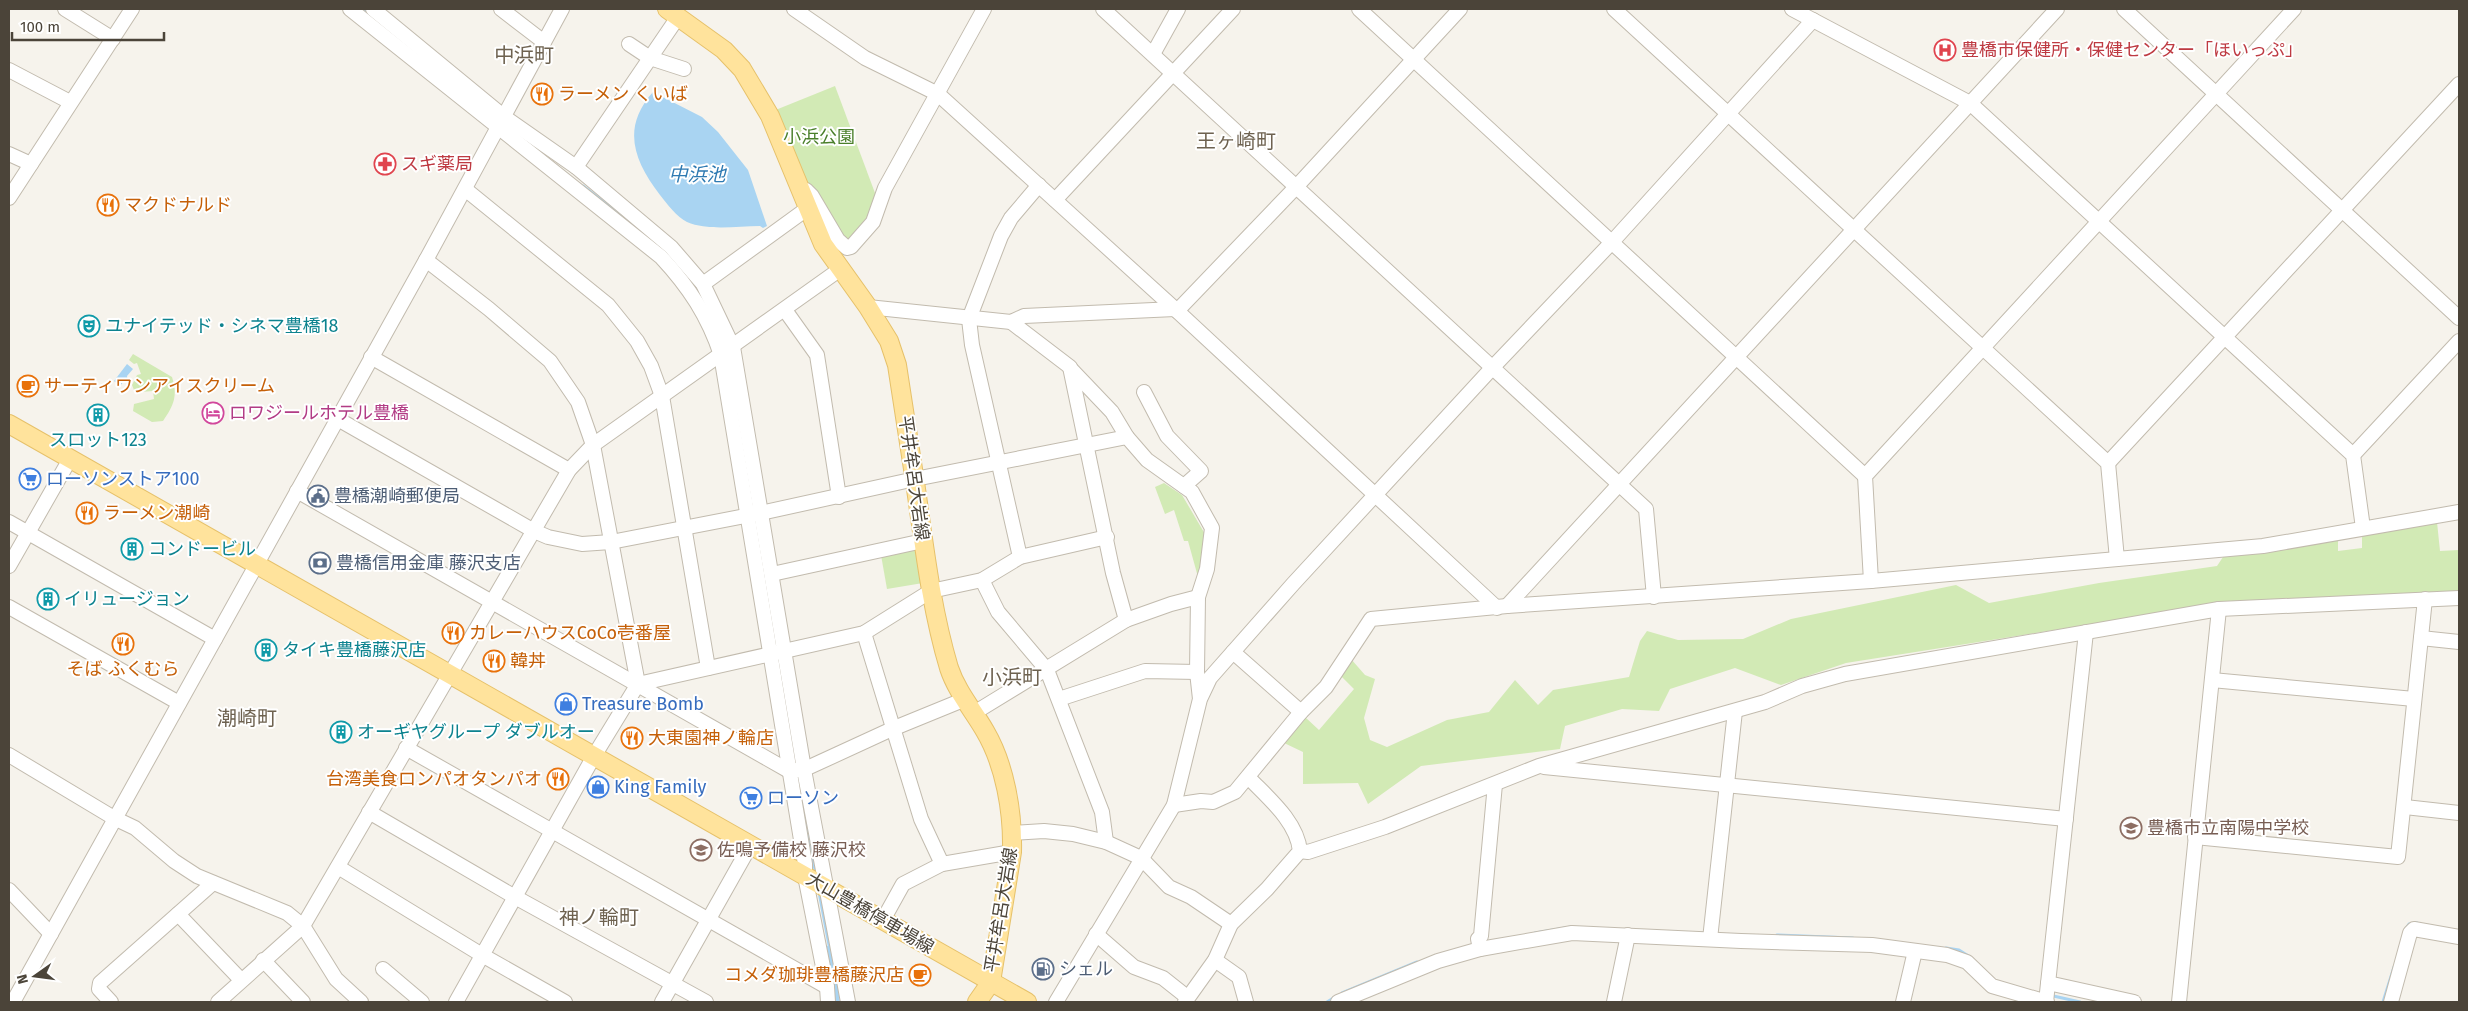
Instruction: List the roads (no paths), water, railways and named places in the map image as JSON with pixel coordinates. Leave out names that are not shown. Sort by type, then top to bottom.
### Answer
[{"type":"main road","name":"平井牟呂大岩線","points":[[673,13],[724,50],[742,69],[770,116],[823,244],[839,270],[868,307],[889,341],[897,365],[931,591],[950,670],[995,751],[1008,804],[1012,833],[1012,852],[990,982],[977,1002]]},
{"type":"main road","name":"大山豊橋停車場線","points":[[9,424],[1027,1002]]},
{"type":"street","points":[[65,9],[113,39]]},
{"type":"street","points":[[9,198],[132,9]]},
{"type":"street","points":[[350,9],[501,122],[576,167],[671,246],[703,284],[733,347],[805,769],[828,1002]]},
{"type":"street","points":[[373,9],[501,122],[661,257],[679,276],[702,308],[721,355],[806,864],[817,883],[850,1001]]},
{"type":"street","points":[[501,9],[544,42]]},
{"type":"street","points":[[13,1002],[336,418],[426,260],[562,9]]},
{"type":"street","points":[[794,9],[865,58],[938,94],[1375,494],[1502,607]]},
{"type":"street","points":[[802,190],[806,190],[812,196],[838,240],[847,248],[851,247],[874,222],[885,188],[984,9]]},
{"type":"street","points":[[1103,9],[1646,509],[1654,597]]},
{"type":"street","points":[[1153,54],[1178,9]]},
{"type":"street","points":[[1055,200],[1232,9]]},
{"type":"street","points":[[1359,9],[1865,476],[1871,581]]},
{"type":"street","points":[[868,307],[1010,322],[1024,316],[1176,310],[1297,186],[1460,9]]},
{"type":"street","points":[[1614,9],[2108,463],[2117,559]]},
{"type":"street","points":[[1792,9],[1970,103],[2224,339],[2353,455],[2363,528]]},
{"type":"street","points":[[1502,607],[1620,485],[2057,9]]},
{"type":"street","points":[[2124,9],[2459,318]]},
{"type":"street","points":[[1865,476],[2098,220],[2294,9]]},
{"type":"street","points":[[576,167],[650,58],[673,13]]},
{"type":"street","points":[[1056,1002],[1174,805],[1200,699],[1210,678],[1375,494],[1612,242],[1813,20]]},
{"type":"street","points":[[629,44],[650,58],[684,69]]},
{"type":"street","points":[[9,70],[70,102]]},
{"type":"street","points":[[2108,463],[2459,84]]},
{"type":"street","points":[[9,154],[31,164]]},
{"type":"street","points":[[1020,557],[972,345],[969,318],[1001,236],[1011,218],[1039,185]]},
{"type":"street","points":[[465,189],[608,305],[637,341],[651,366],[662,396],[708,668]]},
{"type":"street","points":[[703,284],[808,208]]},
{"type":"street","points":[[426,260],[489,309],[550,361],[578,402],[593,446],[638,684],[594,756],[456,1002]]},
{"type":"street","points":[[218,1002],[303,926],[569,470],[593,446],[839,270]]},
{"type":"street","points":[[785,310],[817,355],[838,497]]},
{"type":"street","points":[[1010,322],[1070,367],[1112,412],[1127,437],[1147,460],[1192,492],[1212,528],[1207,569],[1198,597],[1197,672],[1200,699]]},
{"type":"street","points":[[2353,455],[2459,341]]},
{"type":"street","points":[[371,357],[569,470]]},
{"type":"street","points":[[1070,367],[1113,573],[1126,620]]},
{"type":"street","points":[[1144,392],[1161,428],[1200,471],[1184,486]]},
{"type":"street","points":[[336,418],[534,531],[548,537],[582,544],[611,542],[761,513],[1127,437]]},
{"type":"street","points":[[9,566],[70,459]]},
{"type":"street","points":[[297,491],[789,771],[805,769],[892,728],[969,706],[1047,670],[1126,620],[1171,604],[1198,597]]},
{"type":"street","points":[[1174,805],[1201,801],[1213,802],[1235,792],[1301,712],[1326,686],[1371,619],[1502,607],[1871,581],[2264,546],[2459,512]]},
{"type":"street","points":[[9,522],[215,639]]},
{"type":"street","points":[[638,684],[864,633],[931,591],[982,580],[1020,557],[1107,537]]},
{"type":"street","points":[[772,574],[923,540]]},
{"type":"street","points":[[982,580],[998,612],[1047,670],[1102,812],[1106,842]]},
{"type":"street","points":[[1300,851],[1308,852],[1358,837],[1539,766],[1735,710],[1802,686],[1845,674],[2219,610],[2459,598]]},
{"type":"street","points":[[2195,837],[2398,857],[2405,807],[2414,699],[2426,599]]},
{"type":"street","points":[[9,606],[179,703]]},
{"type":"street","points":[[2179,1002],[2219,610]]},
{"type":"street","points":[[2047,994],[2086,632]]},
{"type":"street","points":[[864,633],[921,819],[942,864]]},
{"type":"street","points":[[2421,638],[2459,642]]},
{"type":"street","points":[[1233,652],[1301,712]]},
{"type":"street","points":[[1059,699],[1145,672],[1197,672]]},
{"type":"street","points":[[2212,680],[2414,699]]},
{"type":"street","points":[[1711,935],[1735,710]]},
{"type":"street","points":[[406,748],[827,987]]},
{"type":"street","points":[[9,755],[114,818],[135,828],[174,862],[212,883],[287,913],[303,926],[336,979],[361,1002]]},
{"type":"street","points":[[1539,766],[2066,819]]},
{"type":"street","points":[[1248,776],[1284,815],[1298,840],[1300,851]]},
{"type":"street","points":[[1479,944],[1496,784]]},
{"type":"street","points":[[2405,807],[2459,813]]},
{"type":"street","points":[[369,812],[515,897],[706,1002]]},
{"type":"street","points":[[1012,833],[1044,831],[1064,833],[1106,842],[1141,858],[1169,887],[1191,896],[1231,924]]},
{"type":"street","points":[[662,1002],[750,846]]},
{"type":"street","points":[[1096,934],[1134,967],[1163,978],[1186,1000],[1214,960],[1231,924],[1267,890],[1300,851]]},
{"type":"street","points":[[883,920],[903,884],[942,864],[1012,852]]},
{"type":"street","points":[[338,866],[482,956],[565,1002]]},
{"type":"street","points":[[111,1002],[99,988],[100,983],[212,883]]},
{"type":"street","points":[[9,890],[51,934]]},
{"type":"street","points":[[178,914],[241,980]]},
{"type":"street","points":[[2391,1002],[2410,933],[2414,929],[2459,937]]},
{"type":"street","points":[[1338,1002],[1366,996],[1438,961],[1479,944],[1560,934],[1711,935],[1872,944],[1960,958],[1967,962],[1992,986],[2047,994],[2134,1002]]},
{"type":"street","points":[[1614,1002],[1628,935]]},
{"type":"street","points":[[1903,1002],[1915,951]]},
{"type":"street","points":[[263,960],[303,1002]]},
{"type":"street","points":[[1214,960],[1239,977],[1246,1002]]},
{"type":"street","points":[[383,969],[422,1002]]},
{"type":"water","name":"中浜池","points":[[653,92],[702,117],[718,132],[748,170],[767,226],[763,228],[760,226],[713,227],[695,225],[683,220],[669,206],[643,170],[635,144],[634,131],[637,118],[643,105]]},
{"type":"water","points":[[127,364],[133,369],[127,376],[128,382],[123,382],[120,386],[114,381]]},
{"type":"water","points":[[832,945],[840,1002],[833,1002],[824,947]]},
{"type":"waterway","points":[[362,9],[369,14]]},
{"type":"waterway","points":[[583,186],[649,237]]},
{"type":"waterway","points":[[769,601],[777,649]]},
{"type":"waterway","points":[[778,656],[796,765]]},
{"type":"waterway","points":[[798,774],[816,876]]},
{"type":"waterway","points":[[819,892],[830,950]]},
{"type":"waterway","points":[[2405,930],[2409,924],[2417,923]]},
{"type":"waterway","points":[[1535,933],[1571,927]]},
{"type":"waterway","points":[[1777,935],[1853,938]]},
{"type":"waterway","points":[[1946,948],[1959,950],[1970,957]]},
{"type":"waterway","points":[[1342,993],[1417,962]]},
{"type":"waterway","points":[[2383,1002],[2394,967]]},
{"type":"waterway","points":[[2049,995],[2080,1002]]},
{"type":"waterway","points":[[1327,1002],[1335,997]]},
{"type":"place","name":"豊橋市保健所・保健センター「ほいっぷ」","points":[[1945,50]]},
{"type":"place","name":"ラーメン くいば","points":[[542,94]]},
{"type":"place","name":"スギ薬局","points":[[385,164]]},
{"type":"place","name":"マクドナルド","points":[[108,205]]},
{"type":"place","name":"ユナイテッド・シネマ豊橋18","points":[[89,326]]},
{"type":"place","name":"サーティワンアイスクリーム","points":[[28,386]]},
{"type":"place","name":"ロワジールホテル豊橋","points":[[213,413]]},
{"type":"place","name":"スロット123","points":[[98,415]]},
{"type":"place","name":"ローソンストア100","points":[[30,479]]},
{"type":"place","name":"豊橋潮崎郵便局","points":[[318,496]]},
{"type":"place","name":"ラーメン潮崎","points":[[87,513]]},
{"type":"place","name":"コンドービル","points":[[132,549]]},
{"type":"place","name":"豊橋信用金庫 藤沢支店","points":[[320,563]]},
{"type":"place","name":"イリュージョン","points":[[48,599]]},
{"type":"place","name":"カレーハウスCoCo壱番屋","points":[[453,633]]},
{"type":"place","name":"そば ふくむら","points":[[123,644]]},
{"type":"place","name":"タイキ豊橋藤沢店","points":[[266,650]]},
{"type":"place","name":"韓丼","points":[[494,661]]},
{"type":"place","name":"Treasure Bomb","points":[[566,704]]},
{"type":"place","name":"オーギヤグループ ダブルオー","points":[[341,732]]},
{"type":"place","name":"大東園神ノ輪店","points":[[632,738]]},
{"type":"place","name":"台湾美食ロンパオタンパオ","points":[[558,779]]},
{"type":"place","name":"King Family","points":[[598,787]]},
{"type":"place","name":"ローソン","points":[[751,798]]},
{"type":"place","name":"豊橋市立南陽中学校","points":[[2131,828]]},
{"type":"place","name":"佐鳴予備校 藤沢校","points":[[701,850]]},
{"type":"place","name":"シェル","points":[[1043,969]]},
{"type":"place","name":"コメダ珈琲豊橋藤沢店","points":[[920,975]]},
{"type":"district","name":"中浜町","points":[[524,55]]},
{"type":"district","name":"王ヶ崎町","points":[[1236,141]]},
{"type":"district","name":"小浜町","points":[[1012,677]]},
{"type":"district","name":"潮崎町","points":[[247,718]]},
{"type":"district","name":"神ノ輪町","points":[[599,917]]},
{"type":"park label","name":"小浜公園","points":[[819,137]]}]
